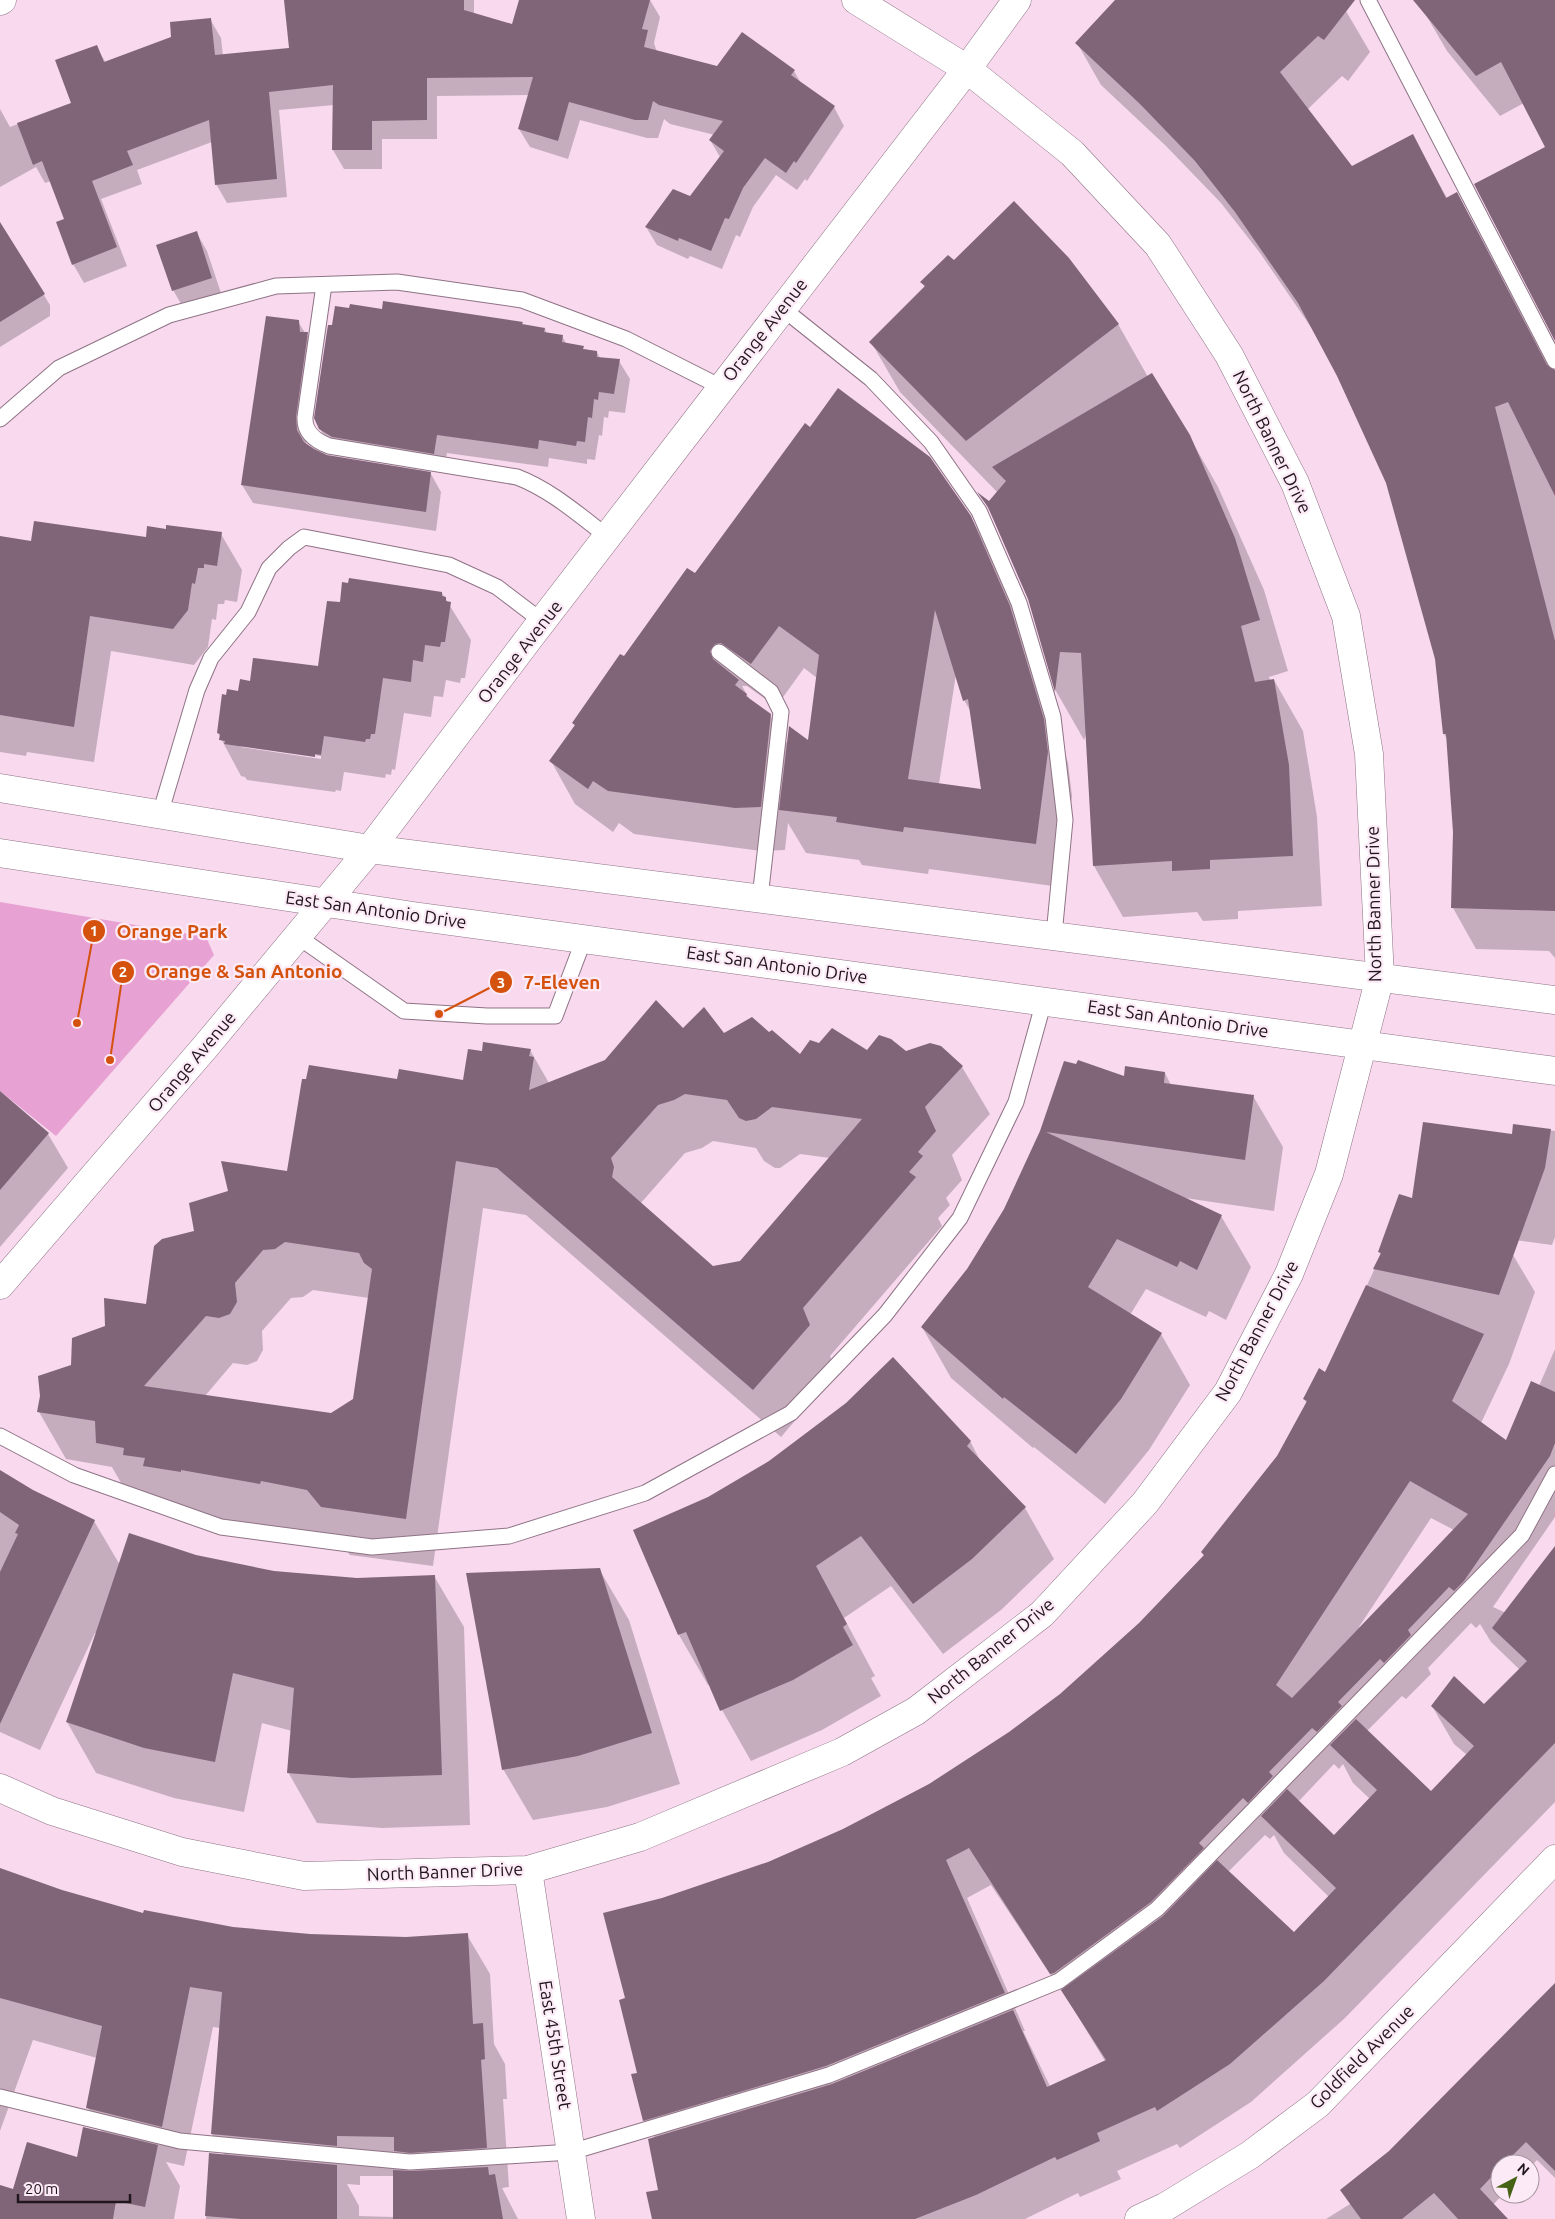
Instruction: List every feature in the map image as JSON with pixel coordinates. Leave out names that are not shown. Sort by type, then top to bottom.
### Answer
[{"type":"street","name":"North Banner Drive","points":[[0,1788],[52,1810],[182,1852],[304,1876],[528,1870],[640,1837],[842,1752],[916,1711],[1042,1614],[1145,1503],[1228,1392],[1289,1274],[1330,1174],[1380,977],[1369,754],[1346,616],[1295,483],[1229,355],[1158,245],[1072,153],[967,69],[856,0]]},
{"type":"street","name":"Orange Avenue","points":[[0,1285],[200,1054],[370,848],[721,387],[967,69],[1017,0]]},
{"type":"street","points":[[0,788],[370,848],[1555,1000]]},
{"type":"street","name":"East San Antonio Drive","points":[[0,853],[323,904],[1555,1071]]},
{"type":"street","name":"Goldfield Avenue","points":[[1140,2219],[1165,2207],[1250,2155],[1318,2104],[1555,1859]]},
{"type":"street","name":"East 45th Street","points":[[528,1870],[581,2219]]},
{"type":"lane","points":[[1368,0],[1555,361]]},
{"type":"lane","points":[[0,419],[59,368],[169,315],[276,286],[397,282],[522,300],[626,340],[721,387]]},
{"type":"lane","points":[[324,285],[304,417],[306,427],[312,436],[329,446],[517,477],[533,483],[552,495],[608,537]]},
{"type":"lane","points":[[782,308],[872,378],[931,442],[979,511],[1019,603],[1053,717],[1065,820],[1054,935]]},
{"type":"lane","points":[[160,814],[197,690],[211,658],[248,612],[269,568],[289,548],[304,537],[449,564],[496,586],[543,622]]},
{"type":"lane","points":[[719,652],[771,692],[781,712],[760,898]]},
{"type":"lane","points":[[297,936],[404,1010],[487,1016],[555,1016],[584,939]]},
{"type":"lane","points":[[0,1436],[74,1475],[221,1527],[372,1547],[509,1536],[645,1493],[790,1413],[885,1315],[960,1218],[1016,1102],[1044,1001]]},
{"type":"lane","points":[[0,2097],[180,2141],[410,2162],[571,2152],[829,2074],[1059,1981],[1157,1909],[1522,1536],[1555,1474]]},
{"type":"shaded area","points":[[0,902],[206,937],[214,955],[56,1136],[0,1091]]},
{"type":"building","points":[[284,0],[464,0],[464,10],[512,24],[519,0],[650,0],[642,29],[648,30],[644,47],[717,66],[742,32],[795,70],[791,75],[835,106],[796,163],[794,161],[786,173],[765,158],[743,188],[729,219],[725,218],[711,251],[679,238],[678,241],[645,227],[673,189],[690,196],[724,151],[709,140],[723,121],[659,105],[653,101],[648,120],[635,120],[569,102],[558,141],[518,129],[533,77],[427,78],[427,120],[372,121],[372,150],[332,150],[333,85],[269,92],[277,179],[215,185],[209,120],[127,151],[133,165],[92,181],[117,247],[72,265],[56,222],[64,219],[42,161],[33,165],[17,123],[71,103],[55,60],[97,45],[104,62],[171,37],[170,22],[211,18],[215,55],[289,48]]},
{"type":"building","points":[[1115,0],[1355,0],[1324,40],[1318,36],[1280,72],[1352,166],[1413,134],[1446,198],[1457,192],[1547,365],[1555,370],[1555,496],[1508,402],[1495,407],[1555,641],[1555,911],[1451,908],[1453,832],[1446,734],[1443,734],[1435,659],[1386,483],[1337,376],[1298,303],[1235,212],[1195,161],[1140,104],[1075,43]]},
{"type":"building","points":[[1413,0],[1555,0],[1555,341],[1474,184],[1545,147],[1501,62],[1476,76]]},
{"type":"building","points":[[1014,201],[1069,258],[1119,324],[966,441],[869,342],[925,286],[920,282],[948,255],[954,260]]},
{"type":"building","points":[[0,222],[45,294],[0,322]]},
{"type":"building","points":[[197,231],[212,278],[172,291],[156,245]]},
{"type":"building","points":[[383,301],[523,322],[522,324],[545,328],[544,332],[563,335],[562,342],[584,346],[583,349],[597,351],[597,357],[620,359],[614,394],[599,392],[598,400],[594,399],[592,418],[588,417],[585,442],[577,441],[576,446],[539,440],[538,449],[437,435],[434,454],[332,437],[319,429],[314,418],[328,325],[332,325],[335,306],[349,308],[350,304],[382,309]]},
{"type":"building","points":[[266,316],[299,320],[300,332],[308,332],[296,417],[297,430],[304,442],[327,455],[431,472],[426,512],[241,485]]},
{"type":"building","points":[[1152,373],[1190,435],[1235,538],[1260,620],[1241,626],[1255,682],[1274,679],[1289,765],[1293,856],[1210,860],[1210,869],[1172,871],[1172,861],[1093,866],[1081,653],[1060,652],[1055,692],[1028,599],[988,507],[977,492],[989,501],[1006,481],[992,467]]},
{"type":"building","points":[[838,388],[930,457],[971,516],[1010,606],[1044,719],[1048,752],[1036,844],[904,827],[903,832],[836,822],[837,817],[779,810],[789,726],[808,740],[819,655],[779,626],[751,664],[721,643],[715,644],[710,651],[713,659],[739,680],[735,685],[747,694],[746,696],[771,714],[761,807],[735,808],[608,791],[593,781],[588,789],[549,761],[575,725],[572,723],[620,654],[624,656],[687,568],[695,573],[805,423],[810,427]],"holes":[[[935,610],[963,701],[968,699],[981,789],[908,779]]]},
{"type":"building","points":[[34,521],[146,537],[147,526],[166,529],[166,525],[222,532],[217,566],[204,564],[204,568],[198,568],[195,584],[192,583],[188,610],[173,629],[90,616],[74,727],[0,715],[0,536],[31,541]]},
{"type":"building","points":[[349,578],[442,592],[442,596],[446,597],[446,601],[451,602],[445,642],[441,642],[440,647],[425,645],[423,662],[413,660],[411,682],[383,678],[375,734],[371,734],[370,739],[366,739],[365,742],[324,736],[321,755],[315,754],[315,757],[224,744],[225,741],[219,740],[220,734],[217,733],[222,694],[226,695],[227,689],[238,691],[240,679],[250,681],[253,658],[318,666],[327,601],[340,602],[342,582],[348,583]]},
{"type":"building","points":[[656,1000],[683,1028],[704,1007],[724,1033],[752,1017],[769,1032],[772,1030],[800,1054],[810,1040],[819,1043],[832,1028],[867,1050],[879,1035],[891,1039],[906,1051],[930,1043],[941,1046],[963,1066],[925,1107],[936,1131],[918,1152],[923,1156],[909,1172],[916,1177],[803,1308],[810,1325],[753,1390],[497,1168],[456,1161],[406,1519],[321,1507],[307,1490],[261,1481],[260,1484],[181,1470],[181,1472],[143,1466],[145,1458],[123,1455],[124,1448],[96,1443],[95,1421],[37,1412],[40,1396],[38,1376],[71,1365],[72,1338],[105,1326],[104,1298],[146,1304],[154,1246],[162,1239],[194,1231],[189,1203],[228,1191],[221,1161],[287,1171],[302,1079],[306,1079],[309,1065],[397,1079],[399,1069],[463,1080],[468,1049],[482,1051],[483,1042],[531,1049],[529,1056],[534,1057],[529,1090],[605,1060]],"holes":[[[685,1094],[727,1100],[739,1118],[746,1121],[756,1119],[772,1107],[862,1119],[740,1261],[713,1266],[612,1177],[614,1167],[611,1158],[658,1105]],[[285,1242],[359,1253],[364,1263],[372,1269],[353,1399],[331,1413],[144,1386],[206,1316],[219,1318],[230,1314],[237,1302],[235,1283],[263,1250],[275,1249]]]},
{"type":"building","points":[[1078,1060],[1124,1076],[1125,1066],[1165,1072],[1164,1083],[1254,1095],[1245,1160],[1046,1132],[1222,1215],[1197,1270],[1180,1261],[1177,1267],[1117,1239],[1088,1287],[1162,1333],[1121,1399],[1076,1454],[1004,1397],[1003,1399],[921,1327],[967,1269],[1004,1209],[1040,1131],[1064,1061],[1076,1064]]},
{"type":"building","points":[[0,1091],[49,1133],[0,1190]]},
{"type":"building","points":[[1423,1122],[1512,1134],[1513,1124],[1551,1129],[1545,1168],[1499,1295],[1373,1269],[1381,1253],[1378,1252],[1399,1194],[1412,1198]]},
{"type":"building","points":[[1366,1285],[1484,1334],[1452,1401],[1506,1440],[1531,1381],[1555,1392],[1555,1443],[1550,1456],[1464,1581],[1454,1591],[1449,1587],[1408,1630],[1411,1635],[1384,1663],[1380,1659],[1338,1702],[1342,1706],[1317,1732],[1312,1728],[1269,1772],[1273,1776],[1248,1803],[1243,1798],[1199,1843],[1204,1848],[1151,1902],[1054,1973],[1050,1974],[969,1848],[946,1860],[1005,1993],[826,2066],[643,2121],[631,2074],[637,2073],[619,2000],[625,1998],[603,1913],[662,1898],[768,1862],[843,1829],[929,1784],[1009,1732],[1060,1694],[1139,1623],[1204,1555],[1201,1552],[1277,1456],[1307,1401],[1303,1399],[1319,1368],[1325,1372]],"holes":[[[1410,1481],[1468,1514],[1292,1698],[1276,1685]]]},
{"type":"building","points":[[893,1357],[971,1441],[967,1446],[1026,1507],[972,1559],[913,1604],[861,1536],[816,1566],[847,1624],[843,1627],[853,1645],[793,1680],[720,1711],[686,1632],[678,1635],[633,1530],[708,1497],[769,1461],[846,1403]]},
{"type":"building","points":[[0,1470],[33,1490],[95,1520],[0,1724],[0,1572],[18,1534],[15,1533],[19,1525],[0,1512]]},
{"type":"building","points":[[129,1533],[196,1555],[274,1571],[357,1578],[435,1575],[442,1775],[352,1778],[287,1773],[294,1688],[233,1673],[215,1762],[144,1748],[66,1722]]},
{"type":"building","points":[[1555,1546],[1555,1743],[1324,1981],[1230,2064],[1157,2111],[1155,2107],[1097,2133],[1100,2141],[1057,2160],[1055,2157],[976,2195],[915,2219],[652,2219],[646,2192],[658,2190],[648,2139],[832,2084],[1013,2010],[1047,2087],[1106,2060],[1061,1990],[1163,1916],[1217,1860],[1294,1932],[1336,1888],[1261,1816],[1287,1789],[1334,1835],[1377,1790],[1330,1745],[1356,1719],[1431,1791],[1474,1746],[1431,1706],[1454,1676],[1484,1704],[1527,1661],[1492,1628]]},
{"type":"building","points":[[600,1568],[652,1733],[578,1756],[502,1770],[466,1573]]},
{"type":"building","points":[[0,1868],[62,1890],[143,1913],[144,1910],[233,1927],[310,1934],[406,1937],[468,1933],[473,2024],[483,2023],[485,2059],[481,2060],[487,2148],[410,2153],[394,2151],[394,2137],[337,2136],[337,2146],[211,2134],[222,1992],[190,1987],[162,2127],[86,2108],[102,2026],[0,1998]]},
{"type":"building","points":[[1555,1983],[1555,2171],[1526,2142],[1514,2154],[1490,2154],[1490,2178],[1480,2189],[1490,2200],[1490,2204],[1494,2204],[1508,2219],[1458,2219],[1434,2193],[1402,2219],[1361,2219],[1340,2190],[1389,2151]]},
{"type":"building","points":[[83,2127],[158,2145],[145,2207],[116,2201],[113,2219],[0,2219],[0,2185],[13,2189],[27,2142],[77,2157]]},
{"type":"building","points":[[209,2153],[337,2165],[337,2219],[241,2219],[205,2216]]},
{"type":"building","points":[[488,2167],[489,2175],[495,2174],[503,2219],[393,2219],[393,2170],[411,2171]]},
{"type":"place","name":"7-Eleven","points":[[439,1014]]},
{"type":"place","name":"Orange Park","points":[[77,1023]]},
{"type":"place","name":"Orange & San Antonio","points":[[110,1060]]}]
